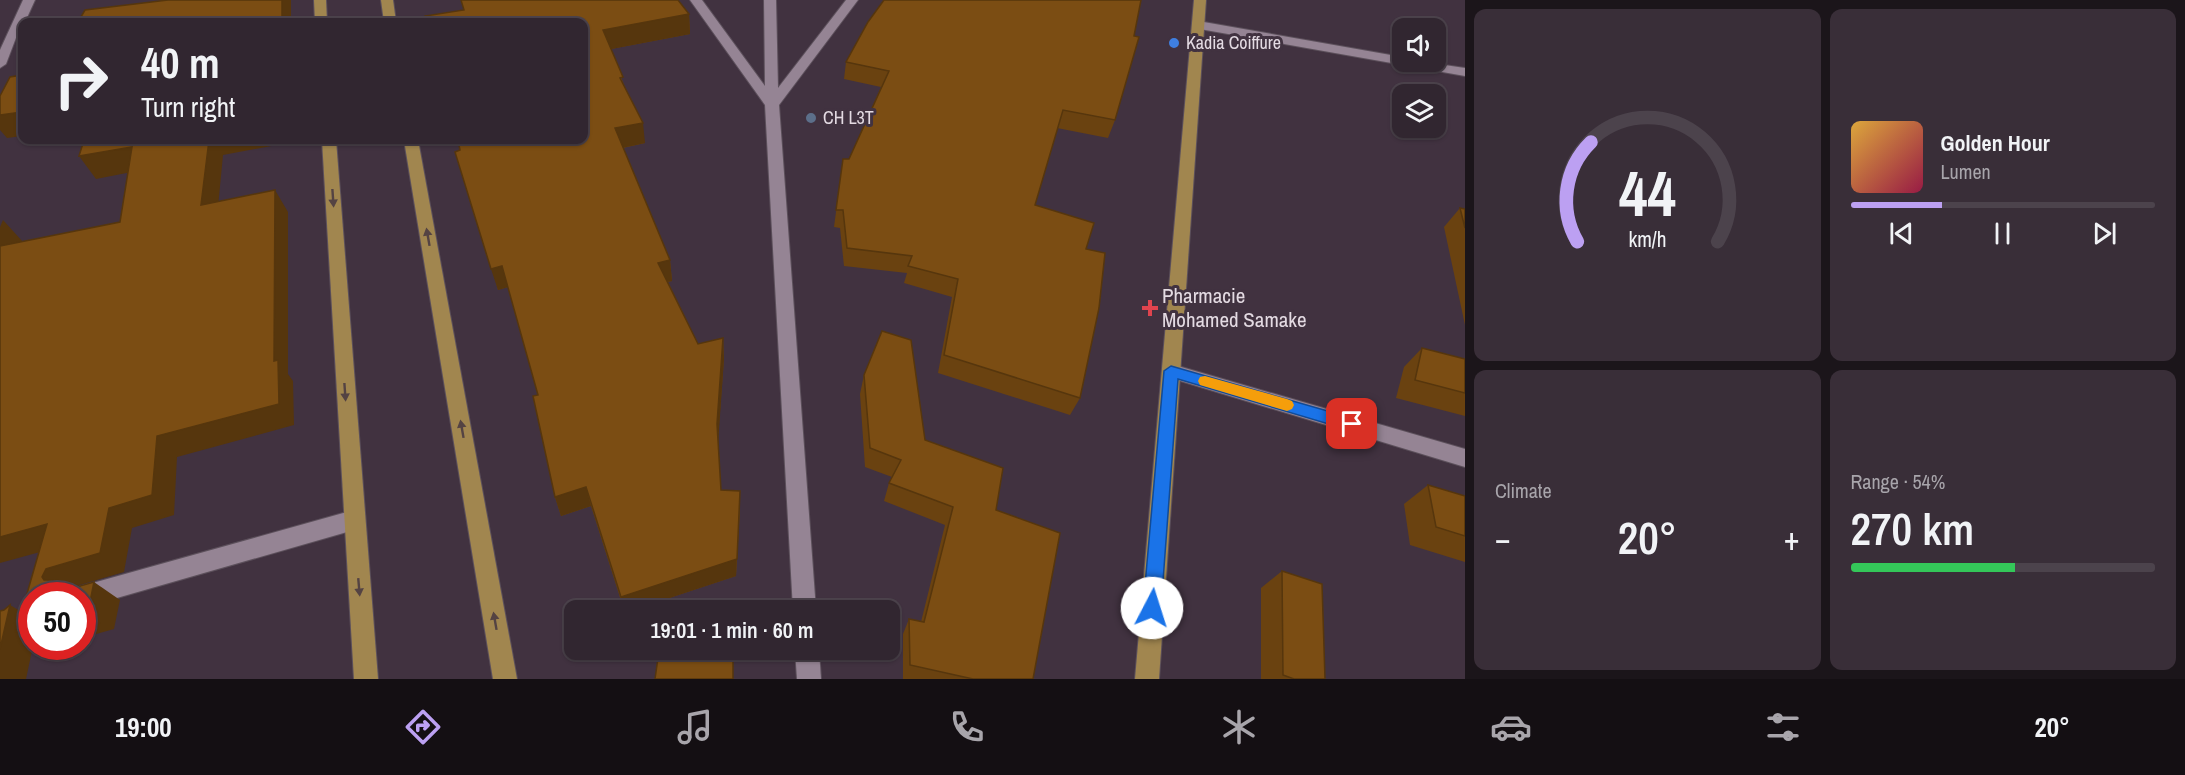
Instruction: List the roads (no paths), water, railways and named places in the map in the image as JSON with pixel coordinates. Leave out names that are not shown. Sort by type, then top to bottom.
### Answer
[{"type":"main road","points":[[320,0],[321,18]]},
{"type":"main road","points":[[387,0],[389,18]]},
{"type":"main road","points":[[1147,679],[1200,0]]},
{"type":"main road","points":[[329,144],[366,679]]},
{"type":"main road","points":[[412,144],[505,679]]},
{"type":"street","points":[[24,18],[30,0]]},
{"type":"street","points":[[696,0],[772,105]]},
{"type":"street","points":[[770,0],[772,105],[804,600]]},
{"type":"street","points":[[772,105],[852,0]]},
{"type":"street","points":[[1198,25],[1392,59]]},
{"type":"street","points":[[0,34],[18,31]]},
{"type":"street","points":[[0,64],[18,33]]},
{"type":"street","points":[[1446,69],[1465,72]]},
{"type":"street","points":[[1171,371],[1465,458]]},
{"type":"street","points":[[96,593],[354,520]]},
{"type":"street","points":[[808,660],[809,679]]},
{"type":"place","name":"Kadia Coiffure","points":[[1174,43]]},
{"type":"place","name":"CH L3T","points":[[811,118]]},
{"type":"place","name":"Pharmacie Mohamed Samake","points":[[1150,308]]}]
